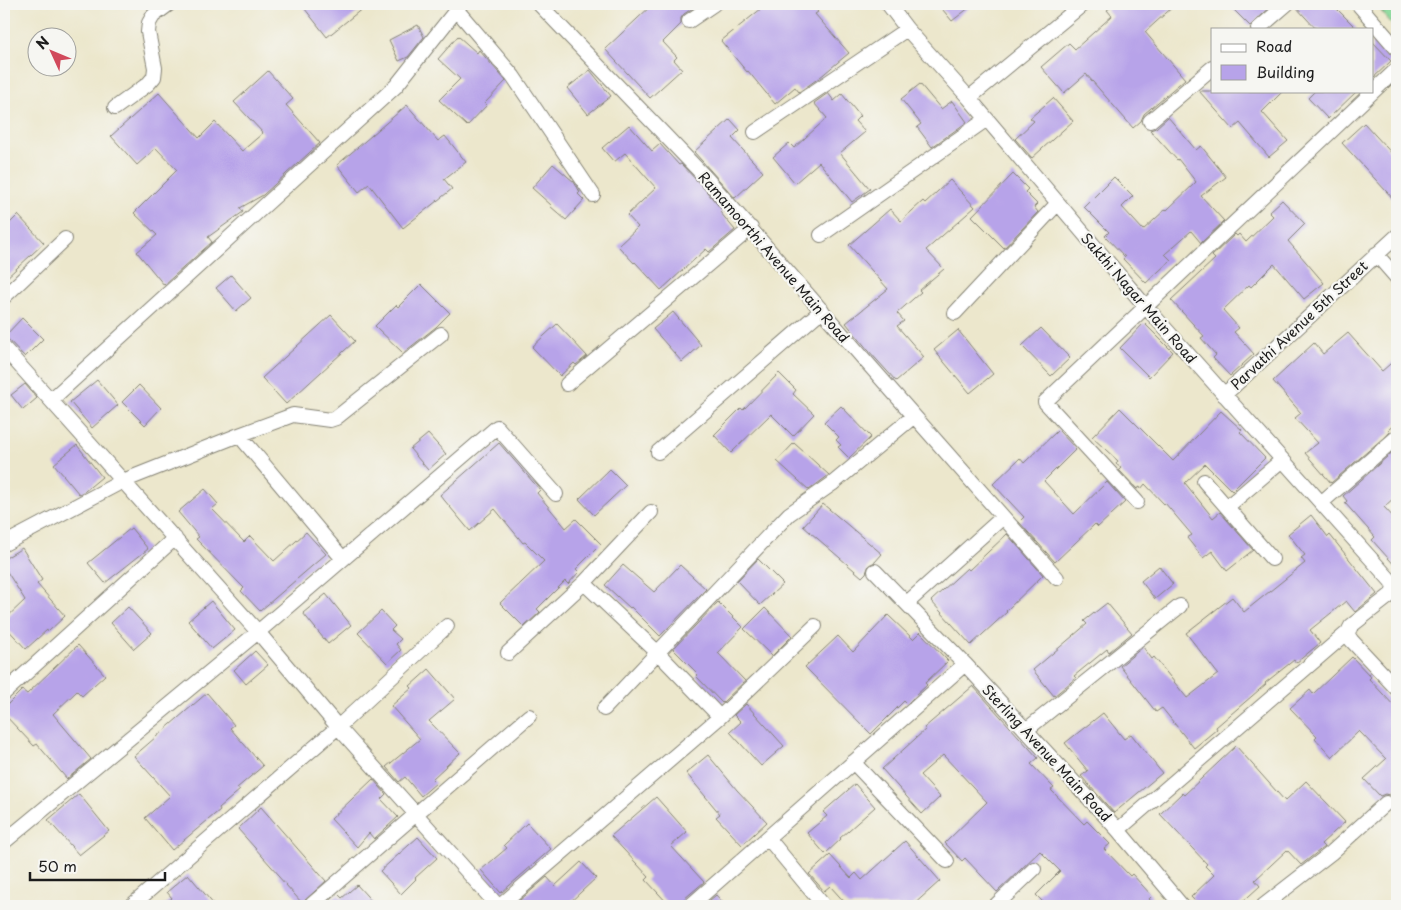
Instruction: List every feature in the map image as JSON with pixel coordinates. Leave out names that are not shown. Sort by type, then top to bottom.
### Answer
[{"type":"street","points":[[115,108],[148,84],[154,77],[155,68],[148,32],[149,23],[153,16],[169,4]]},
{"type":"street","name":"Ramamoorthi Avenue Main Road","points":[[539,4],[708,180],[1057,578]]},
{"type":"street","points":[[689,20],[714,4]]},
{"type":"street","name":"Sakthi Nagar Main Road","points":[[888,4],[907,29],[969,98],[1146,307],[1396,587]]},
{"type":"street","points":[[969,98],[1083,4]]},
{"type":"street","points":[[1259,28],[1287,4]]},
{"type":"street","points":[[1358,4],[1397,49]]},
{"type":"street","points":[[51,400],[396,86],[458,7],[513,76],[594,195]]},
{"type":"street","points":[[755,132],[907,29]]},
{"type":"street","points":[[1150,121],[1211,69]]},
{"type":"street","points":[[1374,91],[1397,69]]},
{"type":"street","points":[[1136,502],[1045,402],[1373,92]]},
{"type":"street","points":[[821,235],[987,120]]},
{"type":"street","points":[[955,313],[1058,203]]},
{"type":"street","points":[[567,384],[751,228]]},
{"type":"street","name":"Parvathi Avenue 5th Street","points":[[1224,395],[1397,236]]},
{"type":"street","points":[[4,296],[66,239]]},
{"type":"street","points":[[1376,254],[1397,278]]},
{"type":"street","points":[[658,452],[822,310]]},
{"type":"street","points":[[4,544],[123,481],[239,435],[293,415],[330,420],[336,418],[441,334]]},
{"type":"street","points":[[4,348],[175,538],[338,727],[499,906],[720,717],[815,626]]},
{"type":"street","points":[[604,709],[788,514],[832,484],[914,416]]},
{"type":"street","points":[[4,842],[258,632],[497,427],[556,494]]},
{"type":"street","points":[[239,435],[343,559]]},
{"type":"street","points":[[1321,503],[1397,437]]},
{"type":"street","points":[[1227,507],[1282,460]]},
{"type":"street","points":[[1204,481],[1272,559]]},
{"type":"street","points":[[508,653],[584,582],[651,512]]},
{"type":"street","points":[[907,603],[1003,516]]},
{"type":"street","points":[[6,687],[175,538]]},
{"type":"street","name":"Sterling Avenue Main Road","points":[[875,571],[965,664],[1118,830],[1182,906]]},
{"type":"street","points":[[584,582],[657,652],[720,717]]},
{"type":"street","points":[[1118,830],[1348,632],[1351,626],[1392,594],[1396,587]]},
{"type":"street","points":[[1026,730],[1180,606]]},
{"type":"street","points":[[131,906],[338,727],[447,626]]},
{"type":"street","points":[[1348,632],[1352,641],[1397,689]]},
{"type":"street","points":[[690,906],[965,664]]},
{"type":"street","points":[[310,906],[529,716]]},
{"type":"street","points":[[853,762],[947,861]]},
{"type":"street","points":[[1263,906],[1331,854],[1386,803]]},
{"type":"street","points":[[768,838],[824,906]]},
{"type":"street","points":[[995,906],[1034,869]]},
{"type":"green space","points":[[1376,4],[1397,4],[1397,32]]},
{"type":"building","points":[[301,4],[368,4],[327,37]]},
{"type":"building","points":[[653,4],[699,4],[684,14],[681,18],[681,24],[663,42],[677,57],[674,60],[682,69],[650,98],[605,49]]},
{"type":"building","points":[[767,4],[811,4],[818,12],[815,14],[849,53],[799,92],[795,87],[775,104],[721,41]]},
{"type":"building","points":[[938,4],[974,4],[952,21]]},
{"type":"building","points":[[1115,4],[1176,4],[1145,32],[1185,79],[1144,114],[1141,121],[1133,128],[1086,74],[1064,93],[1041,67],[1069,43],[1075,49],[1112,16],[1107,10]]},
{"type":"building","points":[[1228,4],[1274,4],[1250,26]]},
{"type":"building","points":[[1296,4],[1332,4],[1356,28],[1315,28],[1295,6]]},
{"type":"building","points":[[418,25],[424,37],[408,57],[399,61],[389,40]]},
{"type":"building","points":[[458,36],[477,53],[479,50],[506,81],[467,126],[439,100],[460,79],[438,59]]},
{"type":"building","points":[[1374,43],[1391,61],[1374,77]]},
{"type":"building","points":[[590,70],[611,96],[588,114],[567,88]]},
{"type":"building","points":[[268,71],[293,99],[286,105],[320,143],[263,195],[240,208],[243,212],[208,237],[212,242],[164,285],[137,252],[157,235],[134,213],[177,170],[156,148],[137,165],[111,136],[159,93],[199,138],[215,122],[242,151],[263,133],[234,102]]},
{"type":"building","points":[[920,84],[941,109],[952,101],[967,122],[932,147],[917,127],[921,124],[901,99]]},
{"type":"building","points":[[1199,91],[1282,92],[1262,112],[1288,141],[1269,157],[1240,123],[1233,129]]},
{"type":"building","points":[[1314,92],[1356,92],[1328,119],[1308,98]]},
{"type":"building","points":[[828,93],[834,101],[842,94],[860,116],[855,121],[865,132],[840,153],[870,189],[852,202],[819,162],[795,183],[773,157],[789,143],[794,148],[827,118],[814,103]]},
{"type":"building","points":[[1053,98],[1073,121],[1032,158],[1015,139],[1034,121],[1030,118]]},
{"type":"building","points":[[407,105],[438,141],[445,136],[466,162],[444,179],[452,189],[403,228],[369,184],[359,192],[337,165]]},
{"type":"building","points":[[1168,117],[1196,150],[1201,146],[1226,177],[1201,196],[1224,221],[1201,243],[1191,231],[1165,254],[1171,260],[1146,283],[1123,259],[1125,257],[1105,236],[1109,232],[1084,207],[1114,177],[1133,196],[1122,207],[1143,230],[1196,182],[1178,159],[1150,130],[1156,128]]},
{"type":"building","points":[[730,119],[740,130],[732,138],[763,172],[735,198],[694,152]]},
{"type":"building","points":[[1364,123],[1397,159],[1397,203],[1342,143]]},
{"type":"building","points":[[629,125],[652,151],[660,144],[679,165],[681,164],[722,210],[720,212],[735,230],[709,252],[706,249],[661,290],[618,246],[638,227],[627,215],[656,188],[625,153],[614,162],[602,148]]},
{"type":"building","points":[[553,164],[574,182],[580,192],[578,194],[584,200],[566,220],[532,188]]},
{"type":"building","points":[[1013,174],[1028,189],[1025,192],[1037,204],[1034,207],[1038,212],[1004,248],[972,216]]},
{"type":"building","points":[[950,180],[975,207],[926,250],[944,269],[919,290],[921,292],[897,313],[904,321],[897,326],[924,357],[896,381],[846,323],[888,289],[849,245],[890,209],[901,221],[923,201],[925,203]]},
{"type":"building","points":[[1282,200],[1305,224],[1288,241],[1324,283],[1304,299],[1274,264],[1251,287],[1249,285],[1223,310],[1239,328],[1234,332],[1254,354],[1230,376],[1213,358],[1216,355],[1201,338],[1204,336],[1171,300],[1215,259],[1212,256],[1235,234],[1237,236],[1239,234],[1246,242],[1273,216],[1269,212]]},
{"type":"building","points":[[18,215],[44,243],[4,280],[4,229]]},
{"type":"building","points":[[231,275],[251,298],[236,311],[216,288]]},
{"type":"building","points":[[421,284],[450,313],[436,327],[403,353],[375,326]]},
{"type":"building","points":[[673,312],[701,345],[682,362],[653,329]]},
{"type":"building","points":[[331,315],[355,341],[286,404],[262,378]]},
{"type":"building","points":[[22,318],[43,339],[25,357],[5,336]]},
{"type":"building","points":[[1144,323],[1173,352],[1149,377],[1120,348]]},
{"type":"building","points":[[557,324],[587,356],[576,365],[574,363],[560,376],[532,347]]},
{"type":"building","points":[[1041,328],[1070,358],[1051,376],[1022,346]]},
{"type":"building","points":[[958,330],[993,374],[970,393],[934,350]]},
{"type":"building","points":[[1348,333],[1382,371],[1397,358],[1397,422],[1388,430],[1390,432],[1331,483],[1305,453],[1318,443],[1295,418],[1301,413],[1273,381],[1314,343],[1323,354]]},
{"type":"building","points":[[779,373],[796,390],[793,394],[814,414],[793,436],[771,414],[731,453],[714,435],[741,408],[743,410]]},
{"type":"building","points":[[97,380],[118,405],[92,428],[70,402]]},
{"type":"building","points":[[25,384],[37,398],[23,410],[11,395]]},
{"type":"building","points":[[139,385],[161,408],[145,425],[122,402]]},
{"type":"building","points":[[841,406],[871,437],[849,458],[838,447],[841,445],[836,440],[839,437],[824,422]]},
{"type":"building","points":[[1120,408],[1173,461],[1221,411],[1242,430],[1240,432],[1265,458],[1232,491],[1205,464],[1185,483],[1213,518],[1220,512],[1253,550],[1227,571],[1212,551],[1203,558],[1187,538],[1192,535],[1165,503],[1145,484],[1141,489],[1140,487],[1137,489],[1119,470],[1121,468],[1116,464],[1118,461],[1092,437]]},
{"type":"building","points":[[1058,430],[1076,449],[1044,481],[1074,514],[1107,482],[1125,502],[1098,527],[1095,524],[1055,562],[1019,522],[1024,517],[993,484],[1020,458],[1024,463]]},
{"type":"building","points":[[428,434],[446,454],[428,470],[410,449]]},
{"type":"building","points":[[499,443],[540,490],[537,493],[566,528],[576,519],[601,544],[576,569],[579,572],[568,584],[565,581],[537,609],[540,612],[524,627],[500,603],[544,561],[525,542],[523,543],[495,509],[470,531],[440,495]]},
{"type":"building","points":[[794,443],[829,475],[809,490],[777,461]]},
{"type":"building","points":[[77,445],[102,477],[79,494],[54,464]]},
{"type":"building","points":[[1397,448],[1397,495],[1384,507],[1397,521],[1397,568],[1372,540],[1375,537],[1345,503],[1347,501],[1343,496]]},
{"type":"building","points":[[610,469],[626,485],[594,515],[579,499]]},
{"type":"building","points":[[205,489],[218,504],[212,509],[244,542],[250,536],[274,561],[306,532],[326,554],[260,611],[241,591],[244,588],[196,539],[199,537],[178,512]]},
{"type":"building","points":[[823,504],[882,554],[875,562],[869,565],[862,577],[803,526]]},
{"type":"building","points":[[1311,515],[1328,537],[1330,535],[1377,594],[1355,612],[1346,601],[1310,630],[1320,643],[1296,663],[1294,660],[1265,683],[1216,727],[1217,729],[1194,748],[1162,708],[1156,712],[1120,666],[1143,647],[1152,659],[1154,657],[1187,698],[1218,674],[1186,633],[1232,597],[1244,612],[1305,563],[1301,558],[1305,555],[1288,534]]},
{"type":"building","points":[[131,528],[148,549],[105,583],[88,563]]},
{"type":"building","points":[[1007,534],[1043,575],[971,645],[931,601],[967,568],[969,570]]},
{"type":"building","points":[[22,548],[42,580],[37,584],[65,616],[26,649],[4,625],[4,620],[25,600],[4,567],[4,559]]},
{"type":"building","points":[[758,559],[783,584],[760,605],[737,581]]},
{"type":"building","points":[[623,565],[654,592],[680,565],[706,589],[660,636],[631,607],[605,585]]},
{"type":"building","points":[[1159,566],[1173,584],[1155,599],[1141,581]]},
{"type":"building","points":[[326,594],[351,625],[328,644],[303,613]]},
{"type":"building","points":[[211,601],[235,630],[212,649],[188,621]]},
{"type":"building","points":[[718,602],[743,627],[718,653],[745,681],[722,703],[696,676],[698,674],[673,649]]},
{"type":"building","points":[[1107,603],[1132,633],[1109,652],[1107,649],[1074,676],[1076,678],[1054,696],[1033,670],[1087,624],[1084,621]]},
{"type":"building","points":[[128,607],[152,633],[134,649],[111,623]]},
{"type":"building","points":[[765,608],[792,636],[772,656],[744,629]]},
{"type":"building","points":[[381,611],[395,626],[391,630],[401,639],[396,644],[401,650],[387,663],[358,633]]},
{"type":"building","points":[[888,615],[913,639],[920,632],[948,661],[907,704],[904,701],[871,734],[805,667],[838,636],[853,652]]},
{"type":"building","points":[[78,645],[105,675],[82,696],[77,691],[53,714],[91,759],[67,779],[37,744],[34,746],[4,714],[4,708],[22,690],[27,694]]},
{"type":"building","points":[[255,651],[268,665],[246,684],[234,670]]},
{"type":"building","points":[[1352,657],[1371,677],[1369,679],[1397,709],[1397,786],[1389,795],[1380,796],[1364,779],[1386,759],[1359,731],[1332,757],[1315,738],[1317,736],[1290,708],[1310,690],[1313,694]]},
{"type":"building","points":[[429,669],[455,699],[429,721],[460,753],[432,779],[436,783],[421,796],[405,777],[399,782],[386,767],[420,739],[391,706],[412,688],[410,686]]},
{"type":"building","points":[[973,686],[1038,758],[1031,764],[1054,788],[1051,790],[1084,824],[1087,821],[1110,844],[1104,849],[1130,876],[1132,874],[1152,896],[1149,899],[1156,906],[1047,906],[1036,895],[1060,871],[1040,851],[997,892],[965,858],[962,861],[945,843],[987,802],[943,755],[920,775],[940,797],[922,814],[882,769],[926,729],[924,728]]},
{"type":"building","points":[[207,693],[234,725],[230,728],[263,766],[237,788],[240,790],[219,808],[220,810],[172,850],[145,818],[170,796],[134,756]]},
{"type":"building","points":[[746,704],[784,746],[761,766],[730,732],[741,722],[734,715]]},
{"type":"building","points":[[1103,713],[1124,739],[1131,734],[1162,773],[1114,813],[1081,776],[1088,771],[1065,743]]},
{"type":"building","points":[[1236,746],[1285,801],[1306,781],[1345,822],[1321,844],[1324,847],[1301,865],[1287,850],[1255,880],[1260,886],[1238,906],[1200,906],[1191,897],[1214,875],[1205,866],[1207,864],[1160,814],[1182,793],[1184,795]]},
{"type":"building","points":[[708,755],[767,822],[742,845],[716,817],[720,814],[686,773]]},
{"type":"building","points":[[373,779],[386,794],[381,799],[398,817],[374,839],[369,833],[357,847],[331,819]]},
{"type":"building","points":[[855,784],[875,807],[825,854],[807,833],[827,816],[823,812]]},
{"type":"building","points":[[79,794],[109,831],[79,855],[48,820]]},
{"type":"building","points":[[656,797],[687,832],[671,846],[704,882],[684,899],[681,906],[670,906],[646,880],[649,877],[611,836]]},
{"type":"building","points":[[261,807],[326,881],[302,903],[238,829]]},
{"type":"building","points":[[527,823],[551,849],[501,893],[481,870],[507,848],[504,845]]},
{"type":"building","points":[[418,837],[437,858],[401,894],[380,871]]},
{"type":"building","points":[[905,841],[940,881],[912,906],[848,906],[830,886],[824,891],[809,874],[830,855],[851,878],[856,873],[862,880]]},
{"type":"building","points":[[581,862],[596,878],[566,906],[513,906],[547,877],[555,886]]},
{"type":"building","points":[[188,874],[215,906],[163,906],[172,898],[167,892]]},
{"type":"building","points":[[357,885],[376,906],[323,906],[338,894],[342,898]]},
{"type":"building","points":[[716,895],[726,906],[703,906]]}]
